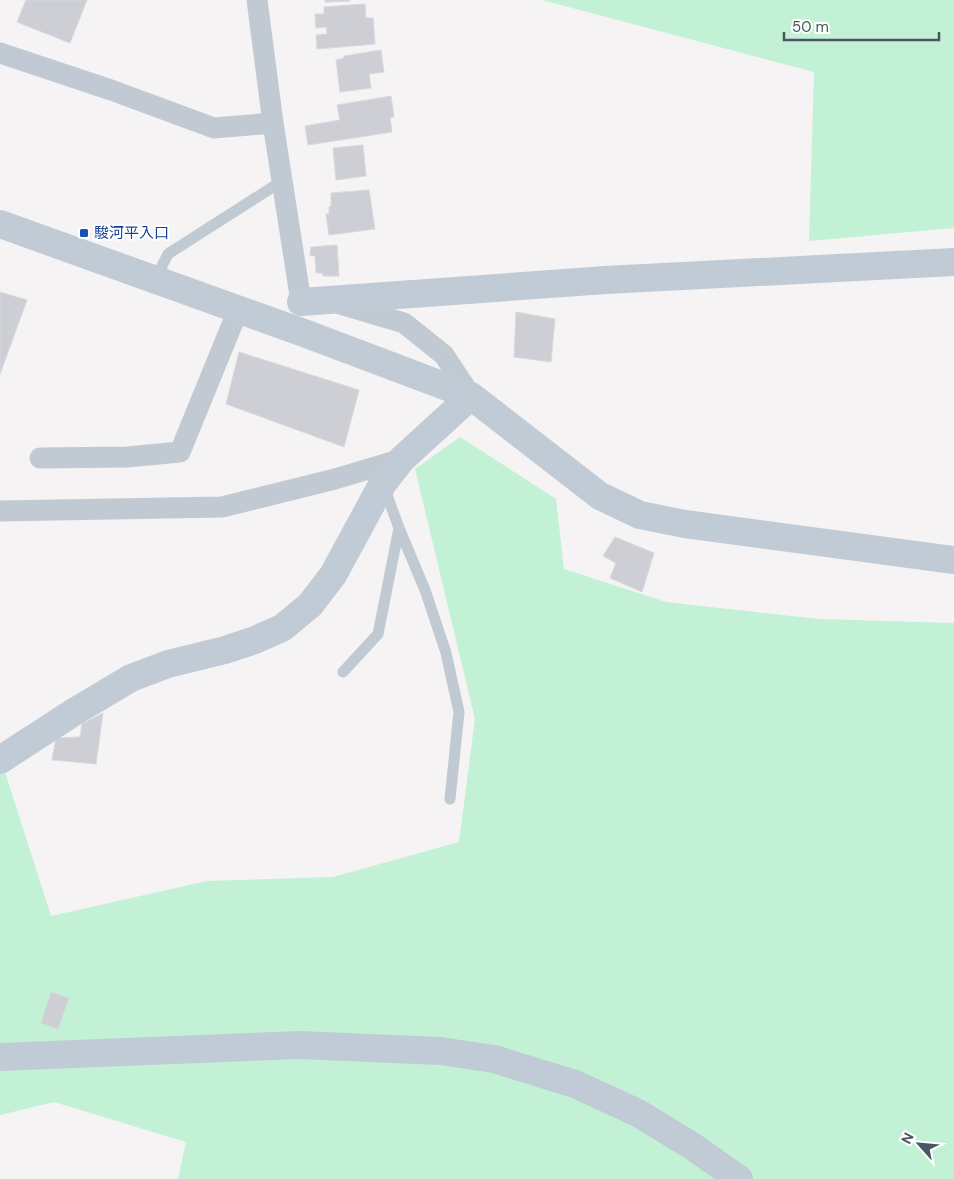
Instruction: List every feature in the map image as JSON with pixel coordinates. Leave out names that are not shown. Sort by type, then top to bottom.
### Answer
[{"type":"street","points":[[258,0],[273,123],[301,302],[304,333]]},
{"type":"street","points":[[0,53],[111,90],[214,128],[273,123]]},
{"type":"street","points":[[0,224],[304,333],[471,396],[600,496],[640,515],[685,524],[954,560]]},
{"type":"street","points":[[301,302],[606,280],[954,262]]},
{"type":"street","points":[[301,302],[342,304],[404,323],[444,355],[471,396]]},
{"type":"street","points":[[40,458],[127,457],[180,452],[238,310]]},
{"type":"street","points":[[0,760],[131,678],[168,664],[233,648],[282,628],[310,605],[333,575],[383,483],[402,459],[471,396]]},
{"type":"street","points":[[0,511],[222,507],[335,479],[402,459]]},
{"type":"street","points":[[0,1057],[300,1045],[440,1051],[494,1059],[575,1084],[638,1113],[692,1146],[739,1179]]},
{"type":"lane","points":[[155,280],[168,254],[282,181]]},
{"type":"lane","points":[[383,483],[399,528],[425,590],[446,653],[459,712],[450,799]]},
{"type":"lane","points":[[343,672],[378,634],[399,528]]},
{"type":"green space","points":[[542,0],[954,0],[954,228],[809,241],[814,72]]},
{"type":"green space","points":[[460,437],[556,499],[564,569],[666,602],[819,619],[954,623],[954,1179],[178,1179],[186,1142],[54,1102],[0,1115],[0,774],[5,772],[51,916],[207,881],[333,877],[459,842],[475,719],[415,469]]},
{"type":"building","points":[[26,0],[87,0],[70,43],[17,22]]},
{"type":"building","points":[[325,0],[350,0],[350,1],[325,2]]},
{"type":"building","points":[[365,4],[366,18],[373,18],[375,44],[317,49],[316,35],[327,34],[326,27],[316,28],[315,14],[324,14],[324,7]]},
{"type":"building","points":[[381,50],[384,72],[369,74],[371,88],[340,92],[336,60],[344,58],[344,56]]},
{"type":"building","points":[[391,96],[394,117],[390,118],[392,132],[308,145],[305,126],[340,120],[337,105]]},
{"type":"building","points":[[363,145],[366,176],[336,180],[333,148]]},
{"type":"building","points":[[369,190],[375,229],[329,235],[326,214],[329,214],[329,207],[331,206],[331,193]]},
{"type":"building","points":[[337,245],[339,276],[323,276],[322,273],[316,273],[315,256],[310,255],[311,247]]},
{"type":"building","points":[[0,292],[27,300],[0,374]]},
{"type":"building","points":[[516,312],[555,319],[551,362],[514,357]]},
{"type":"building","points":[[239,352],[359,390],[344,447],[226,404]]},
{"type":"building","points":[[615,537],[654,553],[642,592],[610,578],[616,563],[603,556]]},
{"type":"building","points":[[103,713],[96,764],[52,760],[56,738],[80,737],[82,724]]},
{"type":"building","points":[[51,992],[69,998],[58,1029],[41,1023]]},
{"type":"place","name":"駿河平入口","points":[[84,233]]}]
